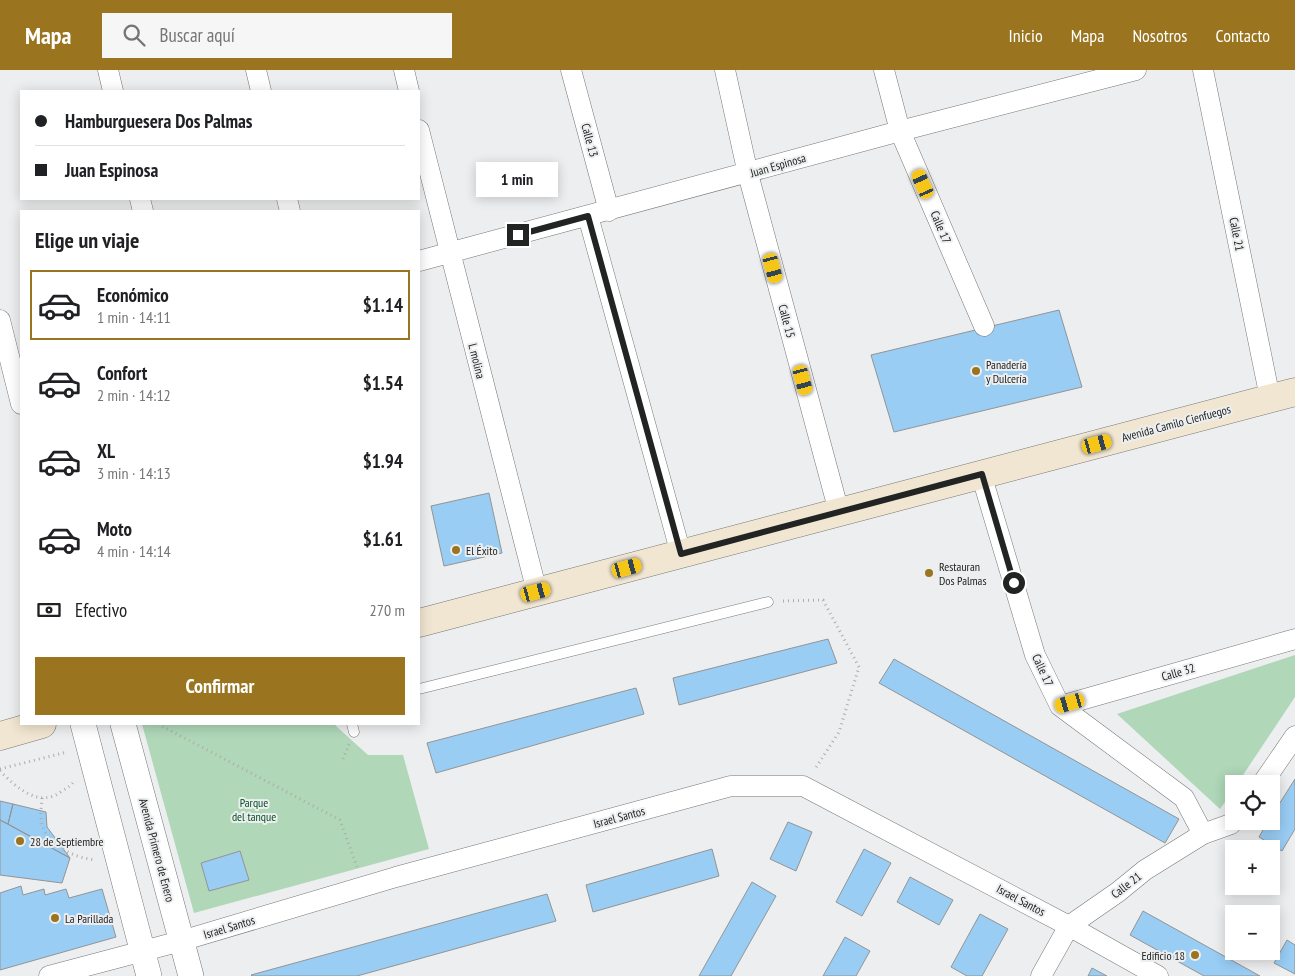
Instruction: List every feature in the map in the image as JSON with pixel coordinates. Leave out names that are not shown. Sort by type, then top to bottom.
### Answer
[{"type":"main road","name":"Avenida Camilo Cienfuegos","points":[[420,623],[1282,395]]},
{"type":"main road","points":[[0,736],[38,725]]},
{"type":"street","points":[[108,70],[114,90]]},
{"type":"street","points":[[256,70],[261,90]]},
{"type":"street","points":[[404,70],[409,90]]},
{"type":"street","name":"Calle 13","points":[[570,70],[609,211]]},
{"type":"street","name":"Calle 15","points":[[725,70],[748,174],[839,512]]},
{"type":"street","name":"Calle 17","points":[[884,70],[900,131],[984,326]]},
{"type":"street","name":"Juan Espinosa","points":[[420,261],[748,174],[1080,77],[1136,70]]},
{"type":"street","name":"Calle 21","points":[[1203,70],[1282,395]]},
{"type":"street","name":"L molina","points":[[420,134],[536,592]]},
{"type":"street","points":[[588,216],[681,554]]},
{"type":"street","points":[[0,320],[11,371],[20,401]]},
{"type":"street","name":"Calle 17","points":[[982,474],[1035,655],[1060,706],[1184,798],[1203,834]]},
{"type":"street","name":"Calle 32","points":[[1060,706],[1295,639]]},
{"type":"street","points":[[83,725],[149,976]]},
{"type":"street","name":"Avenida Primero de Enero","points":[[123,725],[191,976]]},
{"type":"street","points":[[1268,775],[1295,736]]},
{"type":"street","name":"Israel Santos","points":[[49,976],[181,941],[364,886],[730,786],[804,786],[1069,926],[1158,976]]},
{"type":"street","name":"Calle 21","points":[[1042,976],[1069,926],[1118,892],[1145,870],[1203,834],[1225,826]]},
{"type":"lane","points":[[420,689],[768,602]]},
{"type":"path","points":[[768,602],[823,600],[859,667],[839,732],[804,786]]},
{"type":"path","points":[[160,725],[340,820],[364,886]]},
{"type":"path","points":[[0,770],[73,751]]},
{"type":"path","points":[[0,770],[27,794],[42,798],[56,796],[72,784],[77,775]]},
{"type":"path","points":[[42,798],[41,818],[46,834],[55,845],[72,854],[101,860]]},
{"type":"green space","points":[[1295,655],[1295,697],[1243,775],[1225,775],[1225,802],[1220,809],[1117,714]]},
{"type":"green space","name":"Parque del tanque","points":[[142,725],[336,725],[368,755],[403,755],[429,849],[194,913]]},
{"type":"building","name":"Panadería y Dulcería","points":[[1059,310],[1082,387],[894,432],[871,355]]},
{"type":"building","points":[[489,493],[502,553],[444,566],[431,506]]},
{"type":"building","points":[[828,639],[837,663],[679,705],[673,678]]},
{"type":"building","points":[[894,659],[1179,819],[1165,843],[879,683]]},
{"type":"building","points":[[636,688],[644,714],[436,773],[427,743]]},
{"type":"building","points":[[1295,779],[1295,829],[1282,851],[1280,850],[1280,840],[1264,840],[1259,837],[1263,830],[1280,830],[1280,803]]},
{"type":"building","points":[[0,801],[13,804],[8,824],[0,820]]},
{"type":"building","points":[[13,804],[46,812],[47,827],[70,858],[8,824]]},
{"type":"building","name":"28 de Septiembre","points":[[0,820],[70,858],[62,883],[0,875]]},
{"type":"building","points":[[788,822],[812,832],[796,871],[770,859]]},
{"type":"building","points":[[712,849],[719,876],[593,912],[586,885]]},
{"type":"building","points":[[864,849],[891,863],[862,916],[836,902]]},
{"type":"building","points":[[240,851],[249,880],[209,891],[201,863]]},
{"type":"building","points":[[910,877],[953,900],[939,925],[897,902]]},
{"type":"building","points":[[752,882],[776,896],[731,976],[699,976]]},
{"type":"building","name":"La Parillada","points":[[21,886],[23,895],[44,889],[45,895],[66,889],[69,898],[102,889],[116,937],[0,970],[0,893]]},
{"type":"building","points":[[547,894],[556,921],[357,976],[251,975]]},
{"type":"building","name":"Edificio 18","points":[[1143,911],[1225,957],[1225,960],[1231,960],[1260,976],[1204,976],[1130,935]]},
{"type":"building","points":[[980,914],[1008,929],[982,976],[967,976],[951,967]]},
{"type":"building","points":[[845,937],[870,951],[856,976],[823,976]]},
{"type":"building","points":[[1287,940],[1295,945],[1295,974],[1274,963],[1276,960],[1280,960],[1280,952]]},
{"type":"building","points":[[1092,968],[1107,976],[1088,976]]},
{"type":"place","name":"Panadería y Dulcería","points":[[976,371]]},
{"type":"place","name":"El Éxito","points":[[456,550]]},
{"type":"place","name":"Restauran Dos Palmas","points":[[929,573]]},
{"type":"place","name":"28 de Septiembre","points":[[20,841]]},
{"type":"place","name":"La Parillada","points":[[55,918]]},
{"type":"place","name":"Edificio 18","points":[[1195,955]]},
{"type":"route","points":[[518,235],[588,216],[681,554],[982,474],[1014,583]]}]
